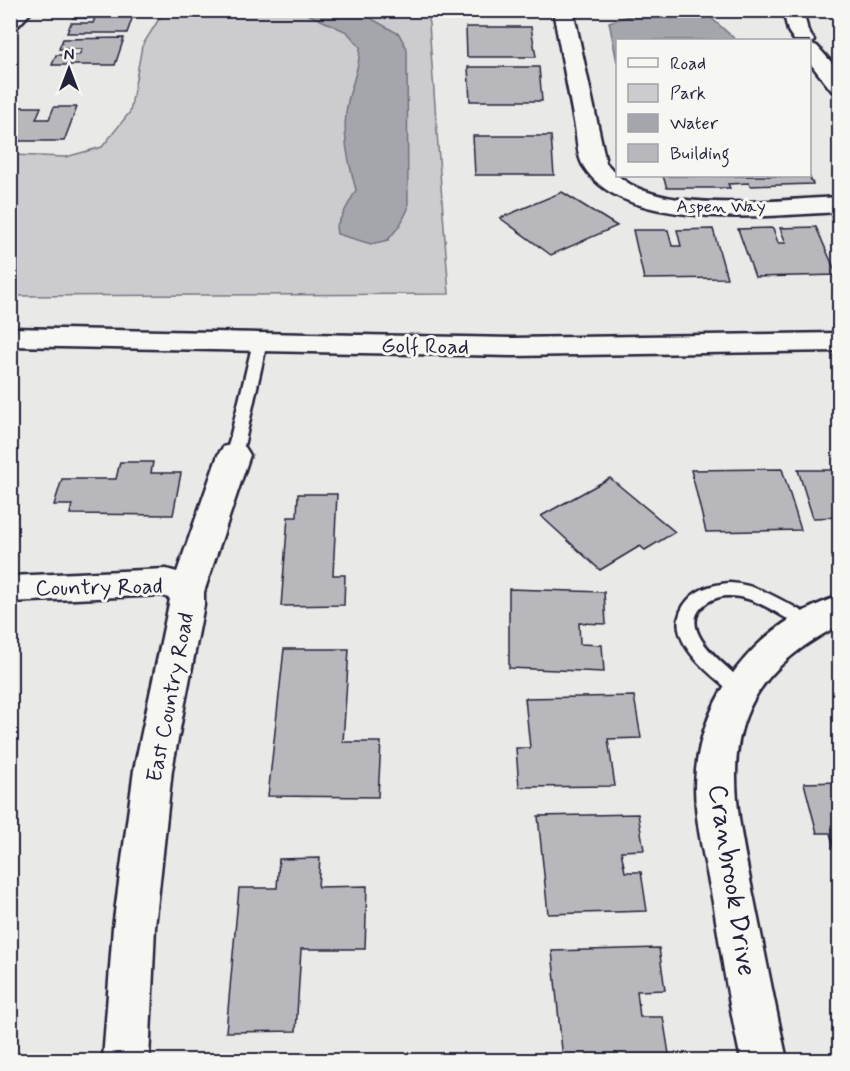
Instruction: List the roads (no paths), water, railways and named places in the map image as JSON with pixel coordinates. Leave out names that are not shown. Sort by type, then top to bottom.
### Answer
[{"type":"street","points":[[10,23],[23,10]]},
{"type":"street","name":"Aspen Way","points":[[563,10],[594,165],[609,182],[649,202],[683,208],[840,204]]},
{"type":"street","points":[[793,10],[796,25],[803,39]]},
{"type":"street","points":[[811,51],[840,86]]},
{"type":"street","name":"Golf Road","points":[[10,338],[584,347],[840,342]]},
{"type":"street","name":"East Country Road","points":[[126,1060],[134,927],[153,770],[187,605],[187,592],[234,455]]},
{"type":"street","name":"Country Road","points":[[10,589],[166,582],[187,592]]},
{"type":"street","name":"Cranbrook Drive","points":[[764,1060],[719,829],[715,787],[722,735],[740,689],[770,652],[824,616]]},
{"type":"lane","name":"East Country Road","points":[[234,455],[260,342]]},
{"type":"lane","points":[[740,689],[697,649],[688,637],[686,623],[688,611],[697,600],[709,593],[741,590],[824,616]]},
{"type":"water","points":[[647,10],[709,16],[735,39],[616,39],[616,57],[609,22]]},
{"type":"water","points":[[301,11],[358,11],[399,34],[407,49],[408,209],[400,225],[388,240],[371,244],[337,234],[336,227],[356,190],[348,157],[345,124],[360,47],[347,32]]}]
